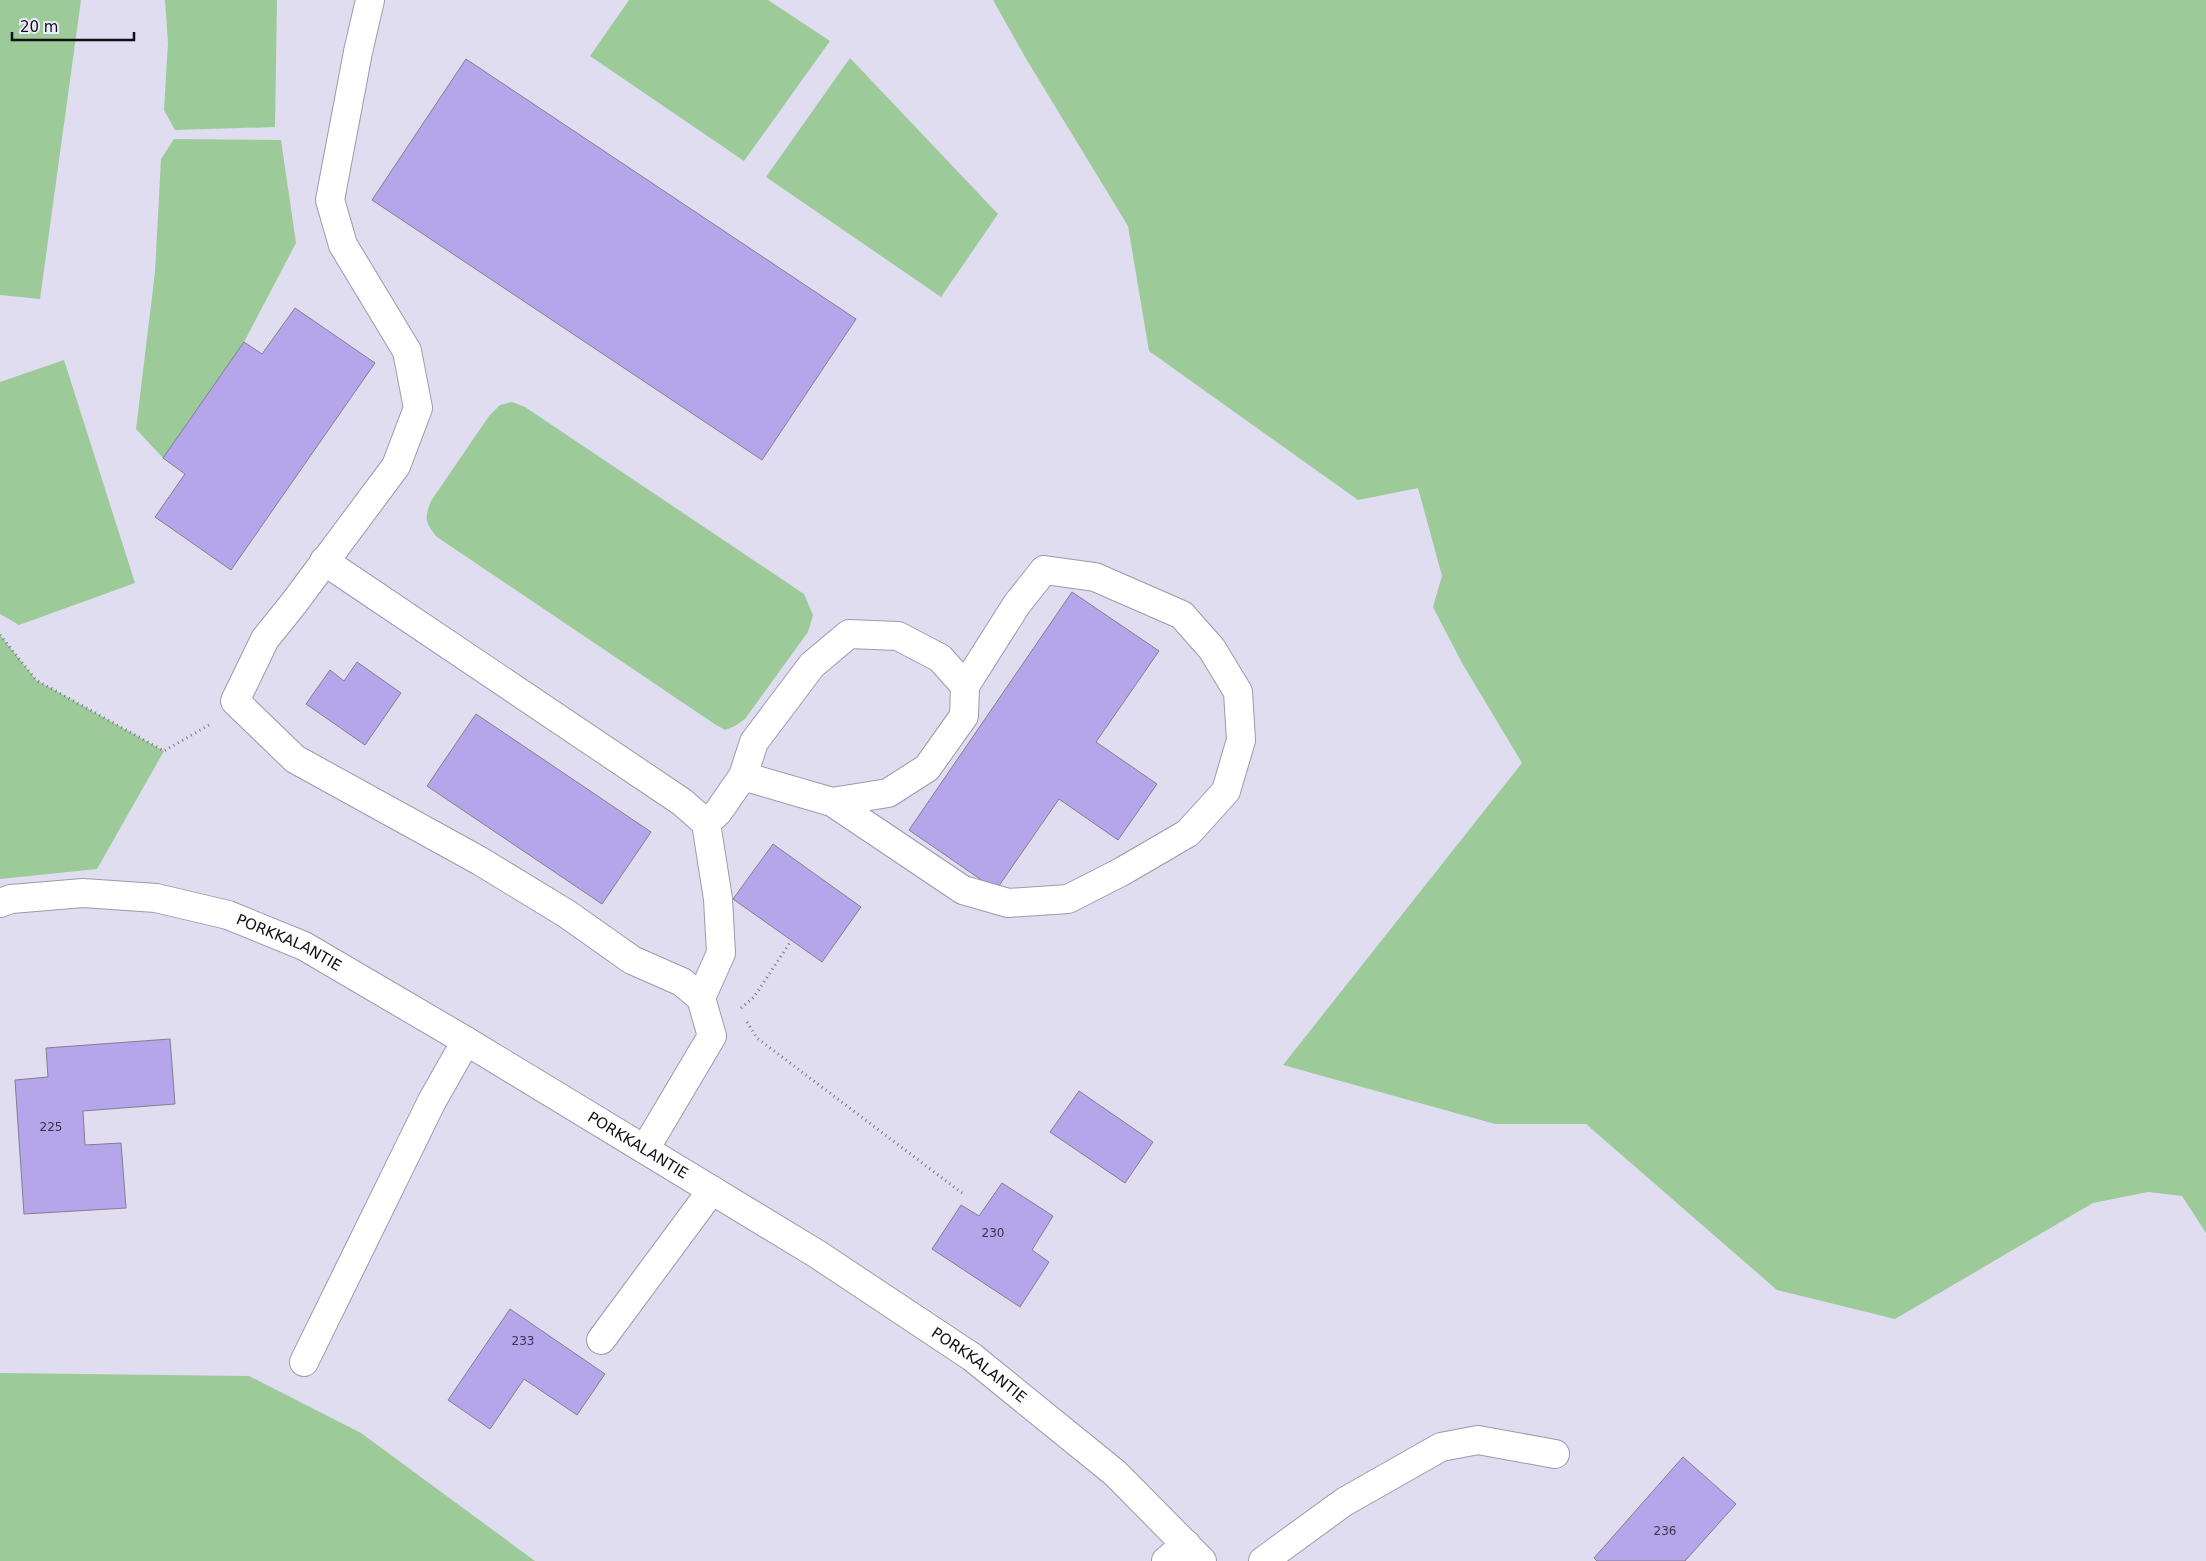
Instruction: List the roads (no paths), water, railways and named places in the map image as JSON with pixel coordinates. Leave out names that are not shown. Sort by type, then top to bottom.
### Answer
[{"type":"street","points":[[370,0],[358,52],[330,200],[343,245],[407,351],[418,408],[396,466],[265,639],[235,701],[295,759],[480,861],[567,914],[632,960],[682,982],[701,998],[712,1036],[645,1149]]},
{"type":"street","points":[[324,562],[682,802],[706,823],[718,899],[721,953],[701,998]]},
{"type":"street","points":[[743,776],[832,802],[963,890],[1008,903],[1068,899],[1121,872],[1188,833],[1226,791],[1241,740],[1238,692],[1212,649],[1182,615],[1095,577],[1044,570],[1017,604],[965,686],[964,716],[928,768],[888,793],[832,802]]},
{"type":"street","points":[[706,823],[718,812],[743,776],[754,742],[812,665],[849,634],[898,636],[940,658],[965,686]]},
{"type":"street","name":"PORKKALANTIE","points":[[0,903],[11,899],[83,892],[156,898],[228,915],[304,946],[466,1041],[817,1254],[972,1357],[1116,1473],[1185,1555]]},
{"type":"street","points":[[304,1362],[432,1101],[466,1041]]},
{"type":"street","points":[[601,1340],[712,1190]]},
{"type":"street","points":[[1263,1561],[1344,1502],[1441,1447],[1478,1440],[1556,1454]]}]
